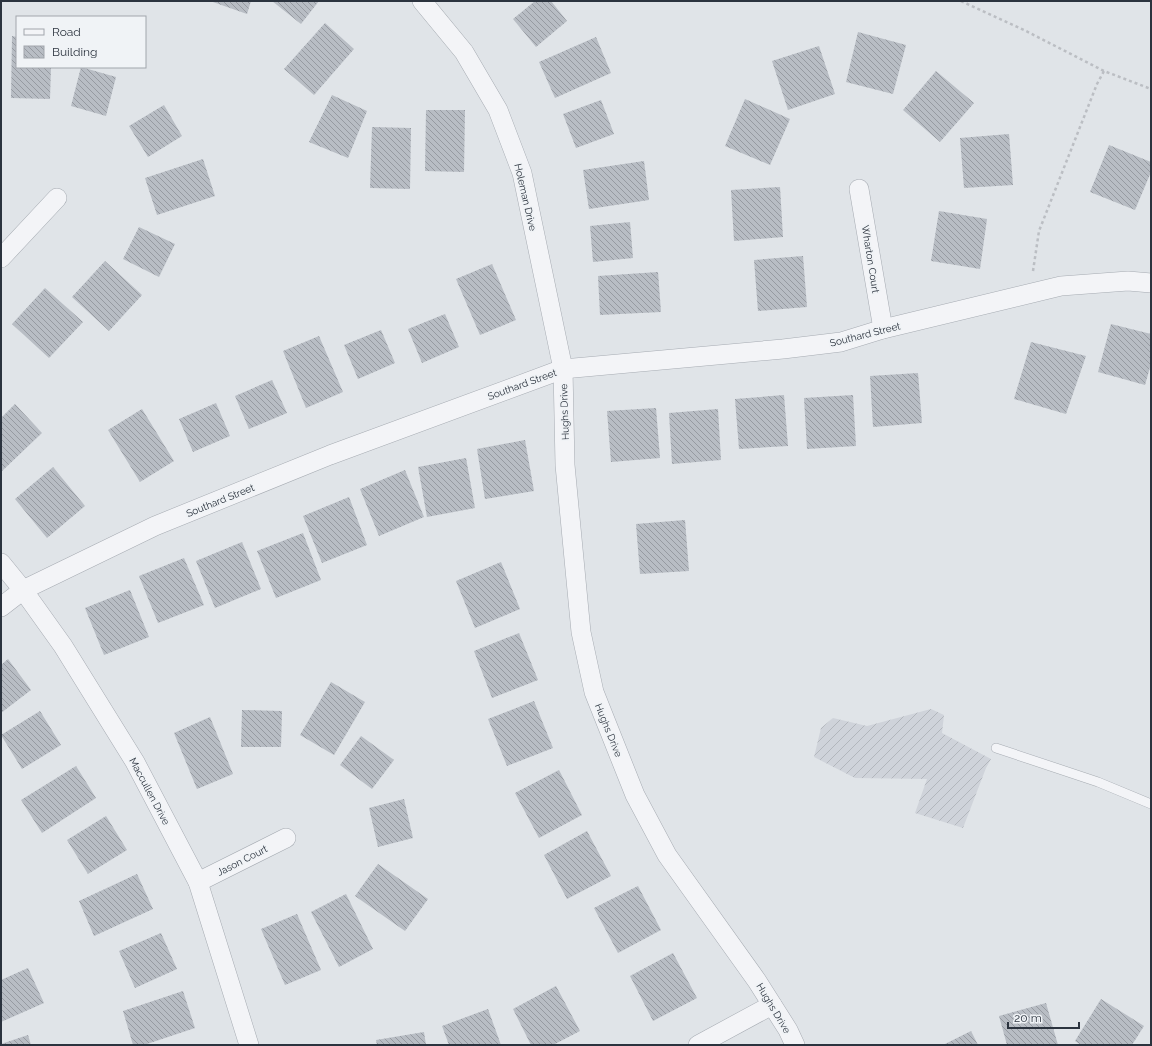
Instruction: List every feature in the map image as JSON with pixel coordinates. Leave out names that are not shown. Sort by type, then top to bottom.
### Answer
[{"type":"street","name":"Holeman Drive","points":[[422,1],[464,52],[498,110],[522,173],[563,369]]},
{"type":"street","name":"Wharton Court","points":[[859,189],[882,329]]},
{"type":"street","points":[[1,258],[57,198]]},
{"type":"street","name":"Southard Street","points":[[1,607],[24,590],[155,526],[323,458],[563,369],[783,349],[841,342],[882,329],[1061,286],[1128,281],[1151,283]]},
{"type":"street","name":"Hughs Drive","points":[[563,369],[565,466],[581,632],[594,692],[635,794],[667,855],[757,981],[795,1045]]},
{"type":"street","name":"Maccullen Drive","points":[[1,563],[24,590],[63,646],[135,762],[198,882],[249,1045]]},
{"type":"street","name":"Jason Court","points":[[198,882],[286,838]]},
{"type":"street","points":[[698,1045],[772,1005]]},
{"type":"lane","points":[[996,748],[1098,782],[1151,804]]},
{"type":"path","points":[[961,1],[1024,30],[1104,71],[1151,89]]},
{"type":"path","points":[[1033,293],[1032,273],[1039,231],[1097,84],[1104,71]]},
{"type":"shaded area","points":[[931,709],[944,715],[942,733],[991,759],[986,768],[963,828],[915,813],[927,779],[855,778],[814,757],[821,728],[833,718],[867,726]]},
{"type":"building","points":[[210,1],[251,1],[247,14]]},
{"type":"building","points":[[272,1],[319,1],[301,24]]},
{"type":"building","points":[[535,1],[551,1],[567,21],[536,47],[513,19]]},
{"type":"building","points":[[325,23],[354,49],[314,95],[284,69]]},
{"type":"building","points":[[858,32],[906,45],[893,94],[846,82]]},
{"type":"building","points":[[12,36],[16,37],[16,68],[51,68],[50,99],[11,98]]},
{"type":"building","points":[[596,37],[611,73],[555,98],[539,62]]},
{"type":"building","points":[[819,46],[835,94],[788,110],[772,61]]},
{"type":"building","points":[[81,68],[116,77],[106,116],[71,106]]},
{"type":"building","points":[[936,71],[974,103],[940,142],[903,110]]},
{"type":"building","points":[[332,95],[367,111],[348,158],[309,142]]},
{"type":"building","points":[[745,99],[790,119],[770,165],[725,146]]},
{"type":"building","points":[[601,100],[614,134],[576,148],[563,114]]},
{"type":"building","points":[[164,105],[182,136],[148,157],[129,126]]},
{"type":"building","points":[[426,110],[465,110],[464,172],[425,171]]},
{"type":"building","points":[[372,127],[411,128],[410,189],[370,188]]},
{"type":"building","points":[[1009,134],[1013,185],[964,188],[960,138]]},
{"type":"building","points":[[1109,145],[1151,162],[1151,172],[1135,210],[1090,192]]},
{"type":"building","points":[[203,159],[215,196],[157,215],[145,178]]},
{"type":"building","points":[[644,161],[649,200],[589,209],[583,170]]},
{"type":"building","points":[[780,187],[783,237],[734,241],[731,190]]},
{"type":"building","points":[[939,211],[987,219],[980,269],[931,261]]},
{"type":"building","points":[[630,222],[633,258],[593,262],[590,226]]},
{"type":"building","points":[[139,227],[175,244],[159,277],[123,259]]},
{"type":"building","points":[[803,256],[807,307],[758,311],[754,260]]},
{"type":"building","points":[[105,261],[142,295],[109,331],[72,297]]},
{"type":"building","points":[[492,264],[516,320],[480,335],[456,279]]},
{"type":"building","points":[[658,272],[661,312],[600,315],[598,276]]},
{"type":"building","points":[[45,288],[83,322],[49,358],[12,324]]},
{"type":"building","points":[[445,314],[459,347],[422,363],[408,329]]},
{"type":"building","points":[[1111,324],[1151,334],[1151,364],[1145,385],[1098,372]]},
{"type":"building","points":[[381,330],[395,363],[358,379],[344,345]]},
{"type":"building","points":[[319,336],[343,392],[306,408],[283,351]]},
{"type":"building","points":[[1031,342],[1086,356],[1066,414],[1014,399]]},
{"type":"building","points":[[918,373],[922,423],[873,427],[870,376]]},
{"type":"building","points":[[272,380],[287,413],[249,429],[235,396]]},
{"type":"building","points":[[784,395],[788,446],[739,449],[735,399]]},
{"type":"building","points":[[853,395],[856,446],[807,449],[804,398]]},
{"type":"building","points":[[216,403],[230,436],[193,452],[179,419]]},
{"type":"building","points":[[15,404],[42,433],[1,472],[1,418]]},
{"type":"building","points":[[656,408],[660,458],[611,462],[607,411]]},
{"type":"building","points":[[142,409],[174,461],[140,482],[108,430]]},
{"type":"building","points":[[718,409],[721,460],[672,464],[669,413]]},
{"type":"building","points":[[525,440],[534,491],[485,499],[477,449]]},
{"type":"building","points":[[466,458],[475,508],[427,517],[418,467]]},
{"type":"building","points":[[53,467],[85,506],[47,538],[15,499]]},
{"type":"building","points":[[405,470],[424,517],[379,536],[360,489]]},
{"type":"building","points":[[349,497],[367,545],[322,563],[303,516]]},
{"type":"building","points":[[685,520],[689,571],[640,574],[636,524]]},
{"type":"building","points":[[303,533],[321,580],[276,598],[257,551]]},
{"type":"building","points":[[242,542],[261,589],[215,608],[196,561]]},
{"type":"building","points":[[184,558],[204,605],[158,623],[139,576]]},
{"type":"building","points":[[501,562],[520,609],[475,628],[456,581]]},
{"type":"building","points":[[130,590],[149,637],[104,655],[85,608]]},
{"type":"building","points":[[519,633],[538,680],[492,698],[474,651]]},
{"type":"building","points":[[8,659],[31,690],[1,713],[1,665]]},
{"type":"building","points":[[331,682],[365,702],[334,755],[300,735]]},
{"type":"building","points":[[534,701],[553,748],[507,766],[488,719]]},
{"type":"building","points":[[242,710],[282,711],[281,747],[241,747]]},
{"type":"building","points":[[40,711],[61,745],[22,769],[1,735]]},
{"type":"building","points":[[210,717],[233,774],[197,789],[174,733]]},
{"type":"building","points":[[361,736],[394,760],[372,789],[340,765]]},
{"type":"building","points":[[76,766],[96,798],[42,833],[21,800]]},
{"type":"building","points":[[559,770],[582,815],[539,838],[515,793]]},
{"type":"building","points":[[404,799],[413,838],[378,847],[369,808]]},
{"type":"building","points":[[106,816],[127,850],[88,874],[67,840]]},
{"type":"building","points":[[587,831],[611,876],[567,899],[544,855]]},
{"type":"building","points":[[378,864],[428,899],[405,931],[355,896]]},
{"type":"building","points":[[137,874],[153,909],[94,936],[79,901]]},
{"type":"building","points":[[638,886],[661,930],[618,953],[594,908]]},
{"type":"building","points":[[346,894],[373,949],[339,967],[311,912]]},
{"type":"building","points":[[297,914],[321,970],[285,985],[261,929]]},
{"type":"building","points":[[161,933],[177,969],[135,988],[119,951]]},
{"type":"building","points":[[673,953],[697,998],[653,1021],[630,976]]},
{"type":"building","points":[[28,968],[44,1003],[1,1022],[1,980]]},
{"type":"building","points":[[556,986],[580,1031],[553,1045],[531,1045],[513,1009]]},
{"type":"building","points":[[183,991],[195,1028],[144,1045],[133,1045],[123,1011]]},
{"type":"building","points":[[1101,999],[1144,1026],[1132,1045],[1081,1045],[1075,1041]]},
{"type":"building","points":[[1046,1003],[1058,1045],[1007,1045],[999,1016]]},
{"type":"building","points":[[488,1009],[501,1045],[449,1045],[442,1026]]},
{"type":"building","points":[[971,1031],[978,1045],[943,1045]]},
{"type":"building","points":[[424,1032],[426,1045],[377,1045],[376,1040]]},
{"type":"building","points":[[28,1035],[31,1045],[1,1045],[1,1044]]}]
